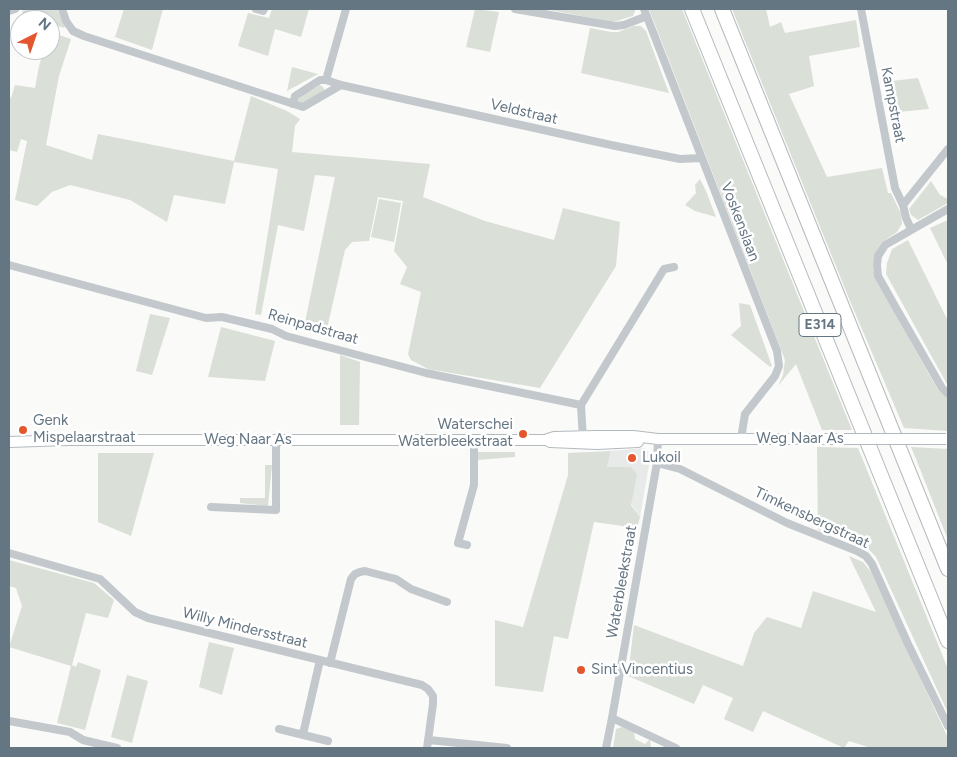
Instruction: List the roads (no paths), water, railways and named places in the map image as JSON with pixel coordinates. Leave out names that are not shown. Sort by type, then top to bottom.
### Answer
[{"type":"highway","name":"E314","points":[[692,9],[948,642]]},
{"type":"highway","name":"E314","points":[[722,9],[948,568]]},
{"type":"main road","name":"Weg Naar As","points":[[9,440],[545,440],[554,437],[583,440],[633,436],[655,439],[948,439]]},
{"type":"street","points":[[9,11],[15,9]]},
{"type":"street","points":[[62,9],[66,21],[73,31],[84,36],[303,107],[341,85]]},
{"type":"street","points":[[256,9],[264,11],[264,9]]},
{"type":"street","points":[[293,104],[296,96],[320,80],[326,80],[346,9]]},
{"type":"street","points":[[515,9],[615,26],[624,25],[646,12]]},
{"type":"street","name":"Kampstraat","points":[[861,9],[895,188],[911,229]]},
{"type":"street","name":"Voskenslaan","points":[[646,12],[777,351],[779,366],[775,376],[746,414],[741,439]]},
{"type":"street","name":"Veldstraat","points":[[326,80],[341,85],[621,147],[680,159],[701,158]]},
{"type":"street","points":[[903,205],[948,149]]},
{"type":"street","points":[[948,209],[885,245],[878,256],[878,276],[942,388],[948,394]]},
{"type":"street","name":"Reinpadstraat","points":[[9,265],[206,318],[222,317],[272,329],[286,336],[426,373],[581,405]]},
{"type":"street","points":[[583,440],[581,405],[664,269],[674,267]]},
{"type":"street","name":"Waterbleekstraat","points":[[606,748],[657,463],[655,439]]},
{"type":"street","points":[[211,508],[276,510],[276,440]]},
{"type":"street","points":[[467,545],[458,543],[474,485],[474,440]]},
{"type":"street","name":"Timkensbergstraat","points":[[657,463],[680,469],[787,523],[866,556],[872,564],[948,726]]},
{"type":"street","name":"Willy Mindersstraat","points":[[9,553],[100,579],[135,612],[148,618],[422,685],[428,689],[434,704],[428,748]]},
{"type":"street","points":[[330,663],[351,579],[354,574],[365,571],[396,579],[411,589],[447,602]]},
{"type":"street","points":[[302,734],[320,660]]},
{"type":"street","points":[[612,718],[676,748]]},
{"type":"street","points":[[9,721],[70,732],[83,740],[117,748]]},
{"type":"street","points":[[280,730],[328,741]]},
{"type":"street","points":[[428,740],[507,748]]},
{"type":"place","name":"Genk Mispelaarstraat","points":[[23,430]]},
{"type":"place","name":"Waterschei Waterbleekstraat","points":[[523,434]]},
{"type":"place","name":"Lukoil","points":[[632,458]]},
{"type":"place","name":"Sint Vincentius","points":[[581,670]]}]
